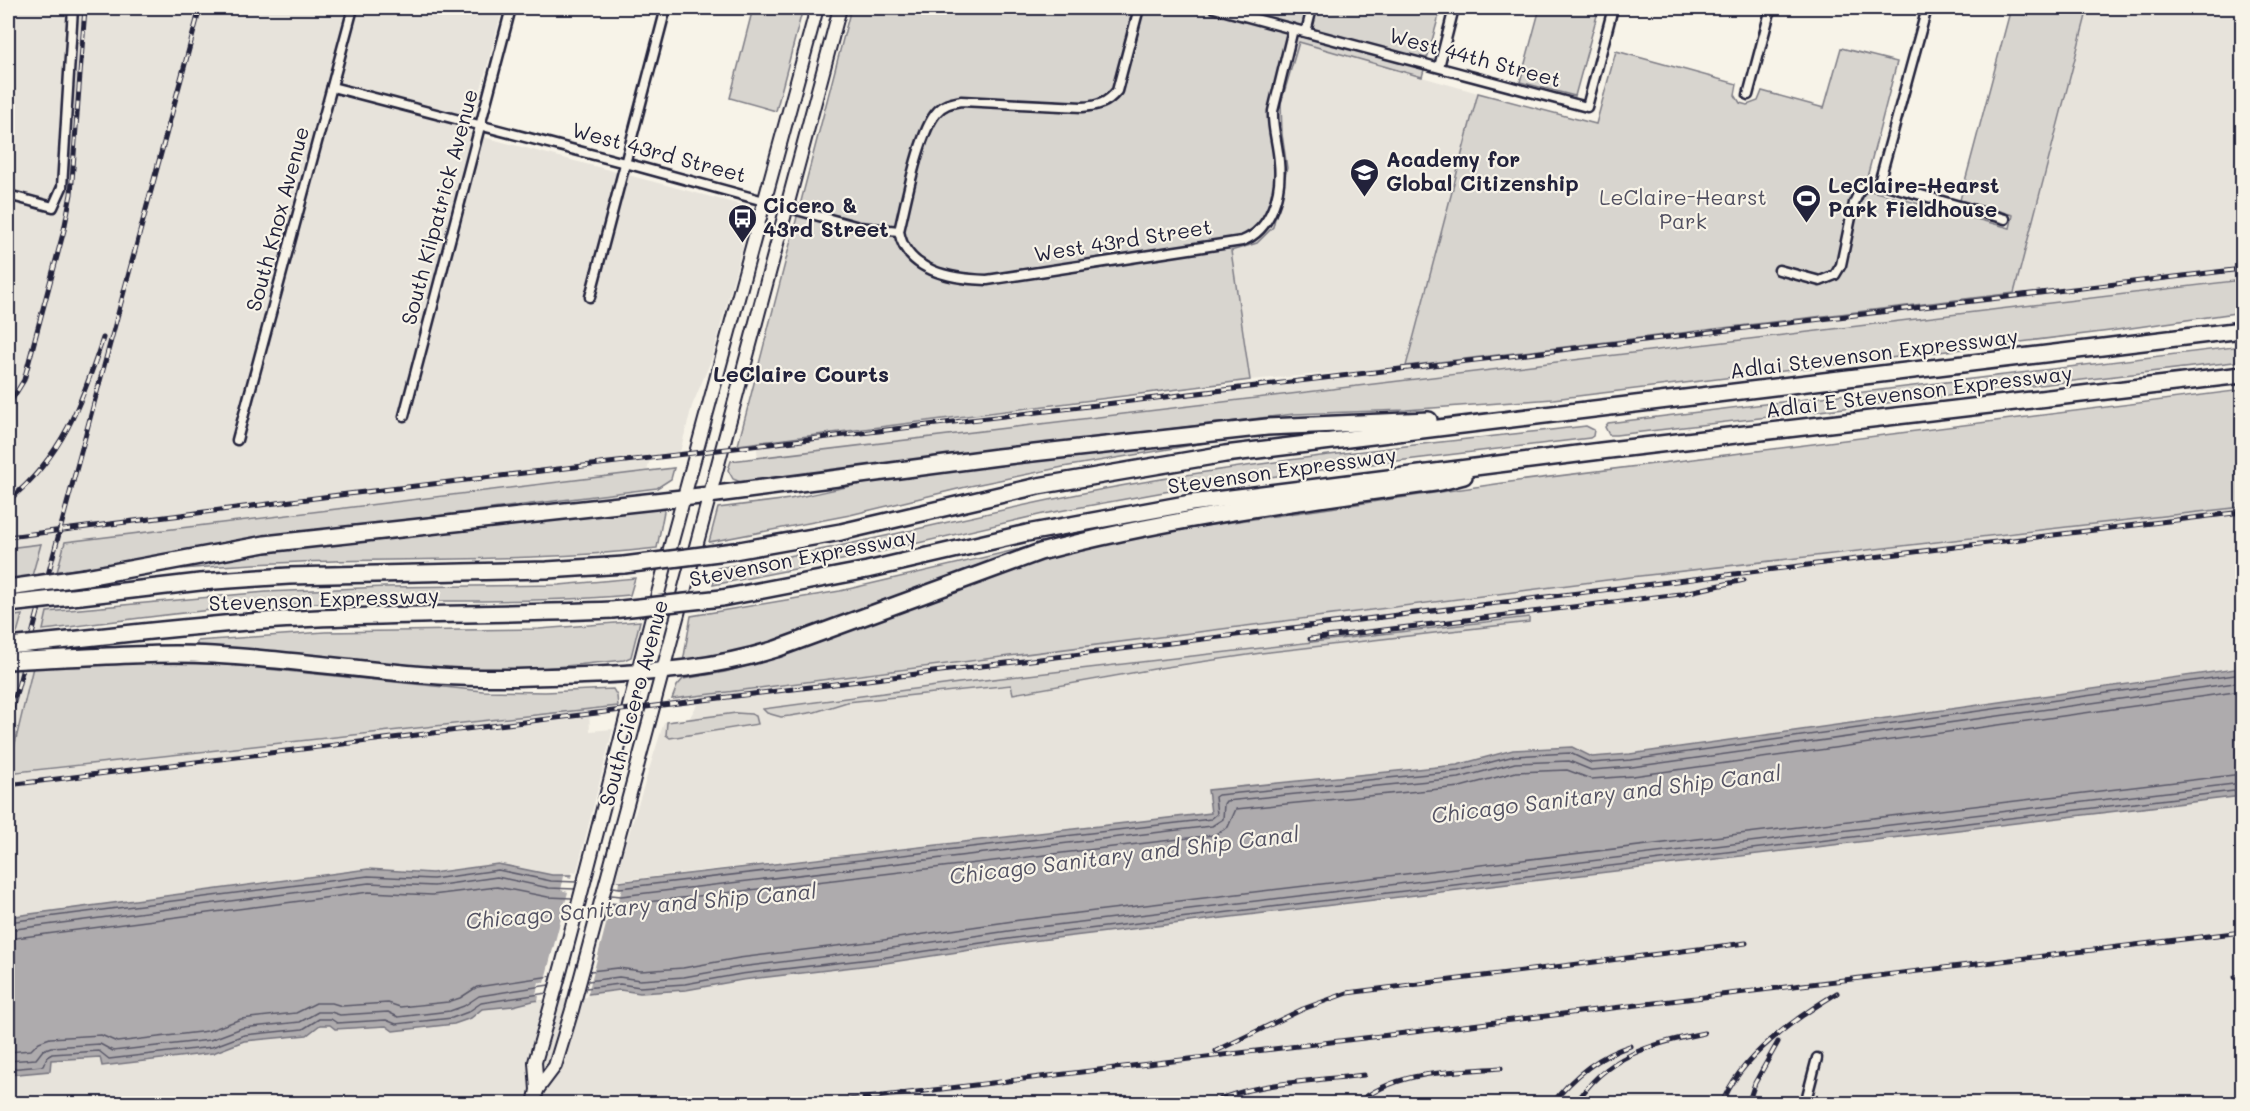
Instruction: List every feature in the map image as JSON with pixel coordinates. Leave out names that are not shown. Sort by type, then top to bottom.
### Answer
[{"type":"highway","points":[[2158,340],[2242,321]]},
{"type":"highway","name":"Adlai Stevenson Expressway","points":[[1510,418],[2242,330]]},
{"type":"highway","name":"Adlai E Stevenson Expressway","points":[[1601,451],[2242,375]]},
{"type":"highway","points":[[8,588],[86,577],[265,544],[709,495],[998,457],[1267,427],[1402,420],[1510,418]]},
{"type":"highway","name":"Stevenson Expressway","points":[[8,604],[200,582],[289,576],[478,573],[624,565],[680,559],[791,543],[1038,486],[1146,466],[1510,418]]},
{"type":"highway","name":"Stevenson Expressway","points":[[8,646],[278,620],[354,616],[506,615],[612,610],[722,598],[857,572],[1100,518],[1275,491],[1601,451]]},
{"type":"highway","points":[[8,661],[167,654],[279,660],[437,676],[497,678],[661,672],[738,660],[776,649],[1040,552],[1080,541],[1193,517],[1441,482],[1528,460]]},
{"type":"main road","name":"South Cicero Avenue","points":[[534,1104],[537,1090],[535,1062],[587,874],[683,498],[817,8]]},
{"type":"main road","name":"South Cicero Avenue","points":[[537,1090],[555,1066],[572,1010],[840,8]]},
{"type":"street","points":[[8,195],[53,207],[62,186],[73,8]]},
{"type":"street","name":"South Knox Avenue","points":[[237,440],[353,8]]},
{"type":"street","name":"South Kilpatrick Avenue","points":[[404,416],[511,8]]},
{"type":"street","points":[[590,297],[666,8]]},
{"type":"street","points":[[899,231],[924,135],[936,113],[946,104],[962,101],[1082,107],[1097,106],[1110,100],[1117,92],[1139,8]]},
{"type":"street","name":"West 44th Street","points":[[1214,8],[1587,107],[1613,8]]},
{"type":"street","points":[[1306,32],[1312,8]]},
{"type":"street","points":[[1439,68],[1454,8]]},
{"type":"street","points":[[1749,90],[1771,8]]},
{"type":"street","points":[[1879,183],[1927,8]]},
{"type":"street","name":"West 43rd Street","points":[[332,87],[859,227],[899,231],[900,240],[906,250],[925,268],[947,275],[987,280],[1242,240],[1260,230],[1271,212],[1280,174],[1278,147],[1272,123],[1274,101],[1293,29]]},
{"type":"street","points":[[1779,270],[1820,281],[1835,275],[1841,265],[1854,203],[1861,188],[1879,183],[2006,219]]},
{"type":"street","points":[[1805,1104],[1817,1059]]},
{"type":"shaded area","points":[[8,8],[503,8],[469,133],[753,208],[712,358],[692,406],[680,452],[651,455],[647,471],[65,542],[8,766],[8,668],[41,545],[8,548]]},
{"type":"shaded area","points":[[2088,8],[2242,8],[2242,280],[758,458],[756,443],[1371,370],[1250,380],[1230,251],[1257,243],[1287,168],[1282,134],[1281,103],[1299,42],[1478,93],[1406,365],[2013,293]]},
{"type":"shaded area","points":[[2242,507],[2242,668],[1630,754],[1592,757],[1572,747],[1513,750],[1457,765],[1208,790],[1211,813],[614,881],[664,722],[667,722],[665,732],[670,738],[758,724],[756,717],[751,714],[736,713],[689,719],[702,696],[1631,577]],"holes":[[[1529,617],[1529,622],[1261,653],[1013,693],[1011,685],[847,702],[815,712],[781,717],[764,709],[959,683]]]},
{"type":"shaded area","points":[[589,709],[590,731],[613,729],[576,875],[552,875],[498,864],[432,873],[368,869],[8,917],[8,773]]},
{"type":"shaded area","points":[[2242,796],[2242,1103],[8,1104],[8,1075],[50,1071],[51,1060],[100,1057],[103,1066],[213,1053],[244,1041],[307,1035],[320,1025],[330,1025],[335,1029],[471,1018],[482,1009],[620,990],[640,993],[686,990],[742,980],[879,964],[1023,942]]},
{"type":"green space","points":[[753,8],[803,8],[776,111],[730,98]]},
{"type":"green space","points":[[851,8],[1441,8],[1422,77],[1299,42],[1281,103],[1282,134],[1287,168],[1273,227],[1257,243],[1231,251],[1250,380],[738,445]]},
{"type":"green space","points":[[1540,8],[1599,8],[1575,96],[1520,82]]},
{"type":"green space","name":"LeClaire-Hearst Park","points":[[2011,8],[2088,8],[2014,293],[1406,366],[1478,93],[1596,124],[1616,51],[1737,84],[1735,95],[1740,103],[1747,105],[1758,101],[1762,91],[1824,108],[1841,48],[1897,62],[1864,189],[2010,228],[2013,215],[1960,200]]},
{"type":"green space","points":[[2242,280],[2242,312],[2110,331],[1553,399],[1406,410],[1294,414],[952,455],[920,462],[743,483],[733,479],[728,470],[731,461]]},
{"type":"green space","points":[[2242,346],[2242,361],[1616,435],[1609,435],[1605,427],[1608,423]]},
{"type":"green space","points":[[2242,390],[2242,507],[1631,577],[672,699],[677,686],[683,679],[725,672],[772,659],[1038,559],[1093,545],[1205,526],[1510,482]]},
{"type":"green space","points":[[1586,426],[1594,430],[1590,438],[1305,472],[1164,492],[1043,514],[862,556],[713,585],[717,568],[820,550],[1126,485],[1298,459]]},
{"type":"green space","points":[[1234,438],[1063,467],[970,486],[850,515],[709,542],[718,508],[790,499],[855,485],[964,467]]},
{"type":"green space","points":[[674,468],[671,479],[657,488],[287,535],[57,572],[65,542]]},
{"type":"green space","points":[[665,506],[657,548],[538,557],[301,562],[182,569],[182,567],[290,549]]},
{"type":"green space","points":[[41,544],[32,576],[8,580],[8,548]]},
{"type":"green space","points":[[1037,545],[759,647],[732,655],[683,662],[691,616],[840,591]]},
{"type":"green space","points":[[635,578],[630,595],[546,600],[334,602],[261,606],[43,630],[47,612],[266,592],[385,587],[559,585]]},
{"type":"green space","points":[[22,615],[17,633],[8,634],[8,617]]},
{"type":"green space","points":[[1529,617],[1529,622],[1261,653],[1013,694],[1011,685],[847,702],[815,712],[781,717],[767,713],[763,709],[959,683]]},
{"type":"green space","points":[[640,621],[631,657],[624,660],[533,669],[444,669],[197,646],[197,641],[325,632],[539,629]]},
{"type":"green space","points":[[146,663],[218,664],[483,691],[545,692],[613,689],[617,696],[618,706],[8,773],[33,667]]},
{"type":"green space","points":[[736,713],[756,716],[758,724],[670,738],[666,735],[667,722]]},
{"type":"water","name":"Chicago Sanitary and Ship Canal","points":[[2242,668],[2242,796],[1023,942],[879,964],[742,980],[686,990],[640,993],[620,990],[533,1001],[513,1006],[482,1009],[471,1018],[454,1024],[393,1031],[386,1026],[335,1029],[330,1025],[320,1025],[307,1035],[244,1041],[213,1053],[102,1066],[100,1057],[51,1060],[50,1071],[8,1075],[8,917],[368,869],[432,873],[498,864],[552,875],[576,875],[619,882],[1211,813],[1208,790],[1457,765],[1513,750],[1572,747],[1592,757],[1630,754]]},
{"type":"pier","points":[[572,872],[619,882],[618,888],[622,889],[618,903],[612,902],[587,997],[538,1001],[539,996],[536,995],[539,982],[544,983],[568,892],[561,890],[564,876],[571,878]]},
{"type":"railway","points":[[8,406],[24,380],[64,230],[71,194],[85,8]]},
{"type":"railway","points":[[8,724],[200,8]]},
{"type":"railway","points":[[8,537],[331,496],[2242,269]]},
{"type":"railway","points":[[8,501],[43,466],[68,427],[87,385],[103,338]]},
{"type":"railway","points":[[8,785],[2242,512]]},
{"type":"railway","points":[[1310,639],[1680,594],[1744,580]]},
{"type":"railway","points":[[817,1104],[2242,932]]},
{"type":"railway","points":[[1216,1051],[1303,1009],[1347,993],[1746,943]]},
{"type":"railway","points":[[2235,977],[2242,977]]},
{"type":"railway","points":[[1722,1104],[1741,1070],[1770,1040],[1837,993]]},
{"type":"railway","points":[[1576,1104],[1601,1074],[1632,1054],[1649,1047],[1704,1033]]},
{"type":"railway","points":[[1748,1104],[1755,1083],[1778,1042]]},
{"type":"railway","points":[[1552,1104],[1586,1069],[1618,1050],[1630,1046]]},
{"type":"railway","points":[[1356,1104],[1372,1093],[1407,1079],[1443,1072],[1501,1068]]},
{"type":"railway","points":[[1210,1104],[1244,1091],[1264,1087],[1364,1075]]},
{"type":"place","name":"Academy for Global Citizenship","points":[[1365,198]]},
{"type":"place","name":"LeClaire-Hearst Park Fieldhouse","points":[[1807,224]]},
{"type":"place","name":"Cicero & 43rd Street","points":[[742,244]]},
{"type":"district","name":"LeClaire Courts","points":[[801,374]]}]
